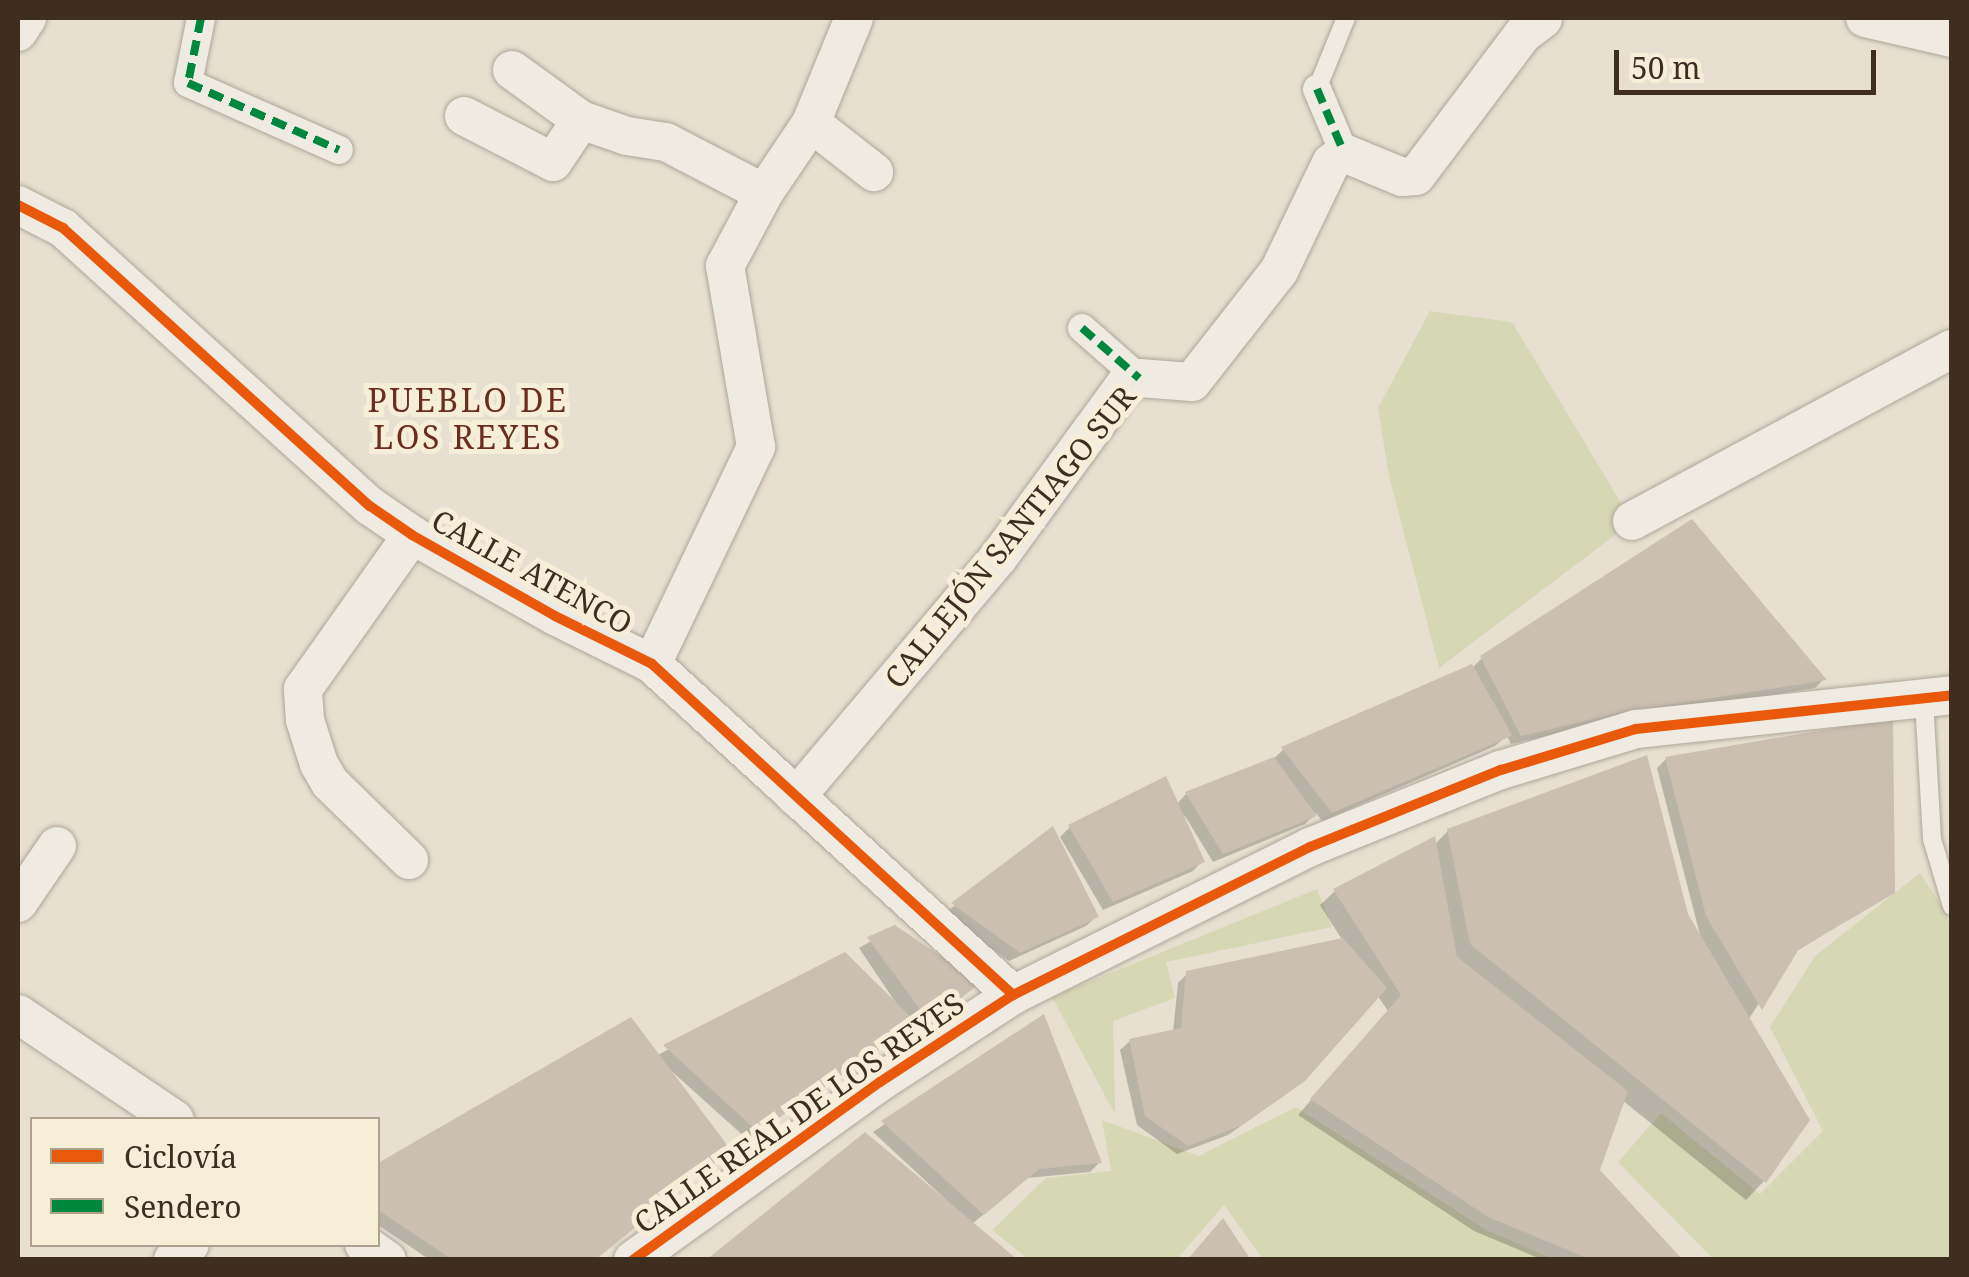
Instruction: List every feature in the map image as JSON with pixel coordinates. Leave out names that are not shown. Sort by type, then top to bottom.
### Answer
[{"type":"street","points":[[18,32],[26,18]]},
{"type":"street","points":[[201,18],[188,83],[339,150]]},
{"type":"street","points":[[652,664],[756,447],[725,266],[764,193],[811,123],[854,18]]},
{"type":"street","points":[[1317,88],[1344,153],[1402,177],[1416,176],[1522,34],[1543,18]]},
{"type":"street","points":[[1864,18],[1952,38]]},
{"type":"street","points":[[512,70],[581,120],[627,136],[666,142],[764,193]]},
{"type":"street","points":[[464,116],[553,162],[581,120]]},
{"type":"street","points":[[811,123],[874,172]]},
{"type":"street","name":"CALLEJÓN SANTIAGO SUR","points":[[796,797],[998,558],[1126,383],[1138,378],[1192,382],[1279,270],[1331,163],[1344,153]]},
{"type":"street","name":"CALLE ATENCO","points":[[18,205],[63,228],[370,506],[412,535],[555,616],[652,664],[1013,995]]},
{"type":"street","points":[[1082,328],[1138,378]]},
{"type":"street","points":[[1632,522],[1952,350]]},
{"type":"street","points":[[409,860],[324,774],[305,720],[303,689],[412,535]]},
{"type":"street","name":"CALLE REAL DE LOS REYES","points":[[633,1260],[880,1082],[1013,995],[1310,847],[1501,770],[1636,729],[1938,697]]},
{"type":"street","points":[[18,902],[58,846]]},
{"type":"street","points":[[18,1014],[171,1117]]},
{"type":"lane","points":[[1317,88],[1346,18]]},
{"type":"lane","points":[[1938,697],[1932,839],[1952,906]]},
{"type":"green space","points":[[1430,311],[1512,322],[1626,511],[1623,529],[1439,668],[1389,476],[1378,408]]},
{"type":"green space","points":[[1920,873],[1947,914],[1951,932],[1951,1259],[1713,1259],[1618,1162],[1661,1113],[1760,1194],[1823,1131],[1770,1027],[1815,956]]},
{"type":"green space","points":[[1317,889],[1332,927],[1166,962],[1175,998],[1113,1021],[1115,1114],[1052,997]]},
{"type":"green space","points":[[1296,1107],[1486,1230],[1553,1259],[1263,1259],[1224,1205],[1177,1259],[1028,1259],[992,1230],[1046,1178],[1111,1171],[1102,1120],[1199,1156]]},
{"type":"building","points":[[1692,519],[1827,680],[1624,712],[1521,736],[1480,656]]},
{"type":"building","points":[[1472,664],[1512,735],[1507,738],[1332,813],[1281,747]]},
{"type":"building","points":[[1893,718],[1895,893],[1799,949],[1762,1010],[1706,916],[1665,757]]},
{"type":"building","points":[[1647,755],[1688,914],[1810,1120],[1766,1183],[1470,944],[1447,829]]},
{"type":"building","points":[[1274,757],[1317,816],[1223,854],[1185,792]]},
{"type":"building","points":[[1166,776],[1205,862],[1113,902],[1068,825]]},
{"type":"building","points":[[1053,826],[1099,917],[1020,953],[951,903]]},
{"type":"building","points":[[1435,836],[1457,957],[1628,1091],[1600,1170],[1683,1260],[1592,1260],[1488,1217],[1310,1099],[1401,995],[1333,889]]},
{"type":"building","points":[[895,925],[980,983],[930,1023],[867,937]]},
{"type":"building","points":[[1343,938],[1387,988],[1305,1081],[1240,1126],[1188,1146],[1145,1116],[1129,1039],[1181,1028],[1186,971]]},
{"type":"building","points":[[845,952],[918,1024],[758,1132],[663,1045]]},
{"type":"building","points":[[1044,1014],[1102,1163],[1039,1169],[984,1215],[881,1121]]},
{"type":"building","points":[[631,1017],[731,1150],[595,1260],[453,1260],[380,1211],[380,1162]]},
{"type":"building","points":[[865,1132],[1018,1260],[706,1260]]},
{"type":"building","points":[[1223,1218],[1251,1260],[1187,1260]]},
{"type":"marked path","points":[[201,18],[188,83],[339,150]]},
{"type":"marked path","points":[[1317,89],[1344,153]]},
{"type":"marked path","points":[[1082,328],[1139,378]]},
{"type":"cycle path","points":[[18,205],[63,228],[370,506],[412,535],[555,616],[652,664],[1013,995]]},
{"type":"cycle path","points":[[633,1260],[880,1082],[1013,995],[1310,847],[1501,770],[1636,729],[1952,695]]},
{"type":"district","name":"PUEBLO DE LOS REYES","points":[[468,420]]}]
